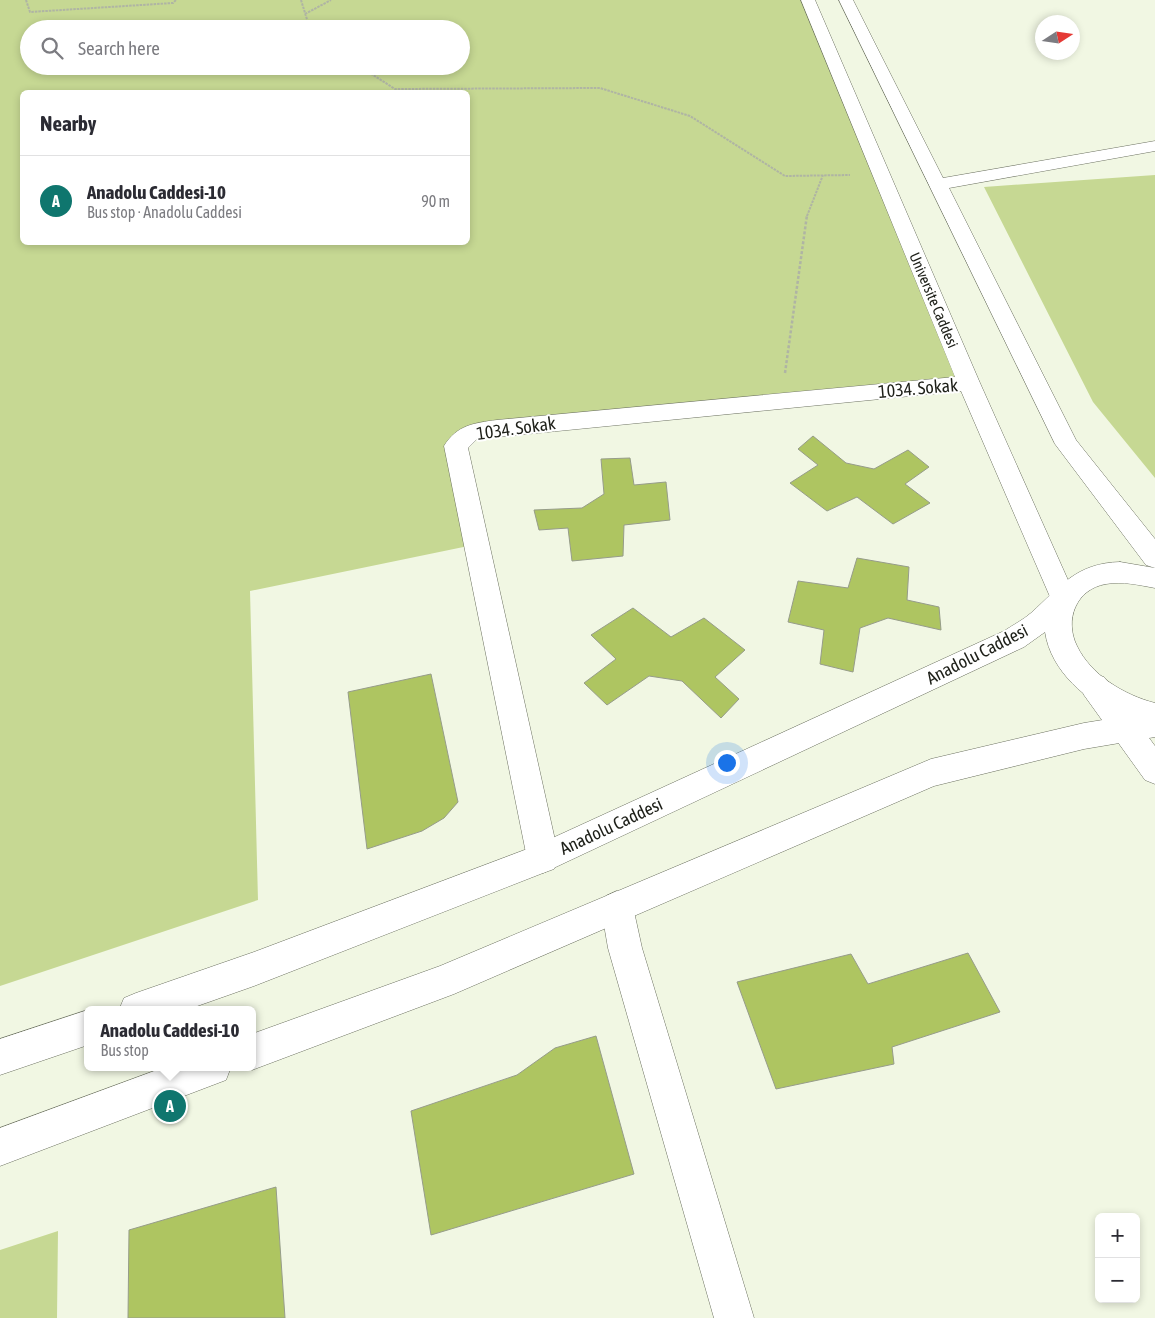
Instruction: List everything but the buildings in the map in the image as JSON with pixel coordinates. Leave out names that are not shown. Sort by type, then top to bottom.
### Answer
[{"type":"street","name":"Universite Caddesi","points":[[808,0],[969,383],[1063,598]]},
{"type":"street","points":[[846,0],[1067,444],[1155,558]]},
{"type":"street","points":[[937,184],[977,179],[1155,146]]},
{"type":"street","name":"1034. Sokak","points":[[543,858],[456,446],[470,432],[497,428],[969,383]]},
{"type":"street","points":[[1125,573],[1155,566]]},
{"type":"street","points":[[1125,573],[1155,578]]},
{"type":"street","name":"Anadolu Caddesi","points":[[148,1006],[254,969],[543,858],[1014,639],[1039,622],[1078,583],[1099,574],[1125,573]]},
{"type":"street","points":[[1063,598],[1057,617],[1060,640],[1073,664],[1094,686],[1140,727],[1155,770]]},
{"type":"street","points":[[1094,686],[1122,704],[1155,716]]},
{"type":"street","points":[[256,1051],[442,982],[931,773],[1084,736],[1140,727]]},
{"type":"street","points":[[617,907],[625,948],[734,1318]]},
{"type":"street","points":[[0,1057],[84,1028]]},
{"type":"street","points":[[0,1147],[202,1071]]},
{"type":"path","points":[[26,0],[30,12],[173,3],[176,0]]},
{"type":"path","points":[[301,0],[307,20]]},
{"type":"path","points":[[305,14],[331,0]]},
{"type":"path","points":[[373,75],[395,89],[600,88],[690,116],[785,176],[881,174]]},
{"type":"path","points":[[782,401],[805,220],[823,176]]},
{"type":"green space","points":[[0,0],[808,0],[969,383],[470,432],[456,446],[478,544],[250,591],[258,900],[0,986]]},
{"type":"green space","points":[[1155,175],[1155,478],[1093,402],[984,187]]},
{"type":"green space","points":[[58,1231],[57,1318],[0,1318],[0,1250]]},
{"type":"place","name":"Anadolu Caddesi-10","points":[[170,1106]]}]
